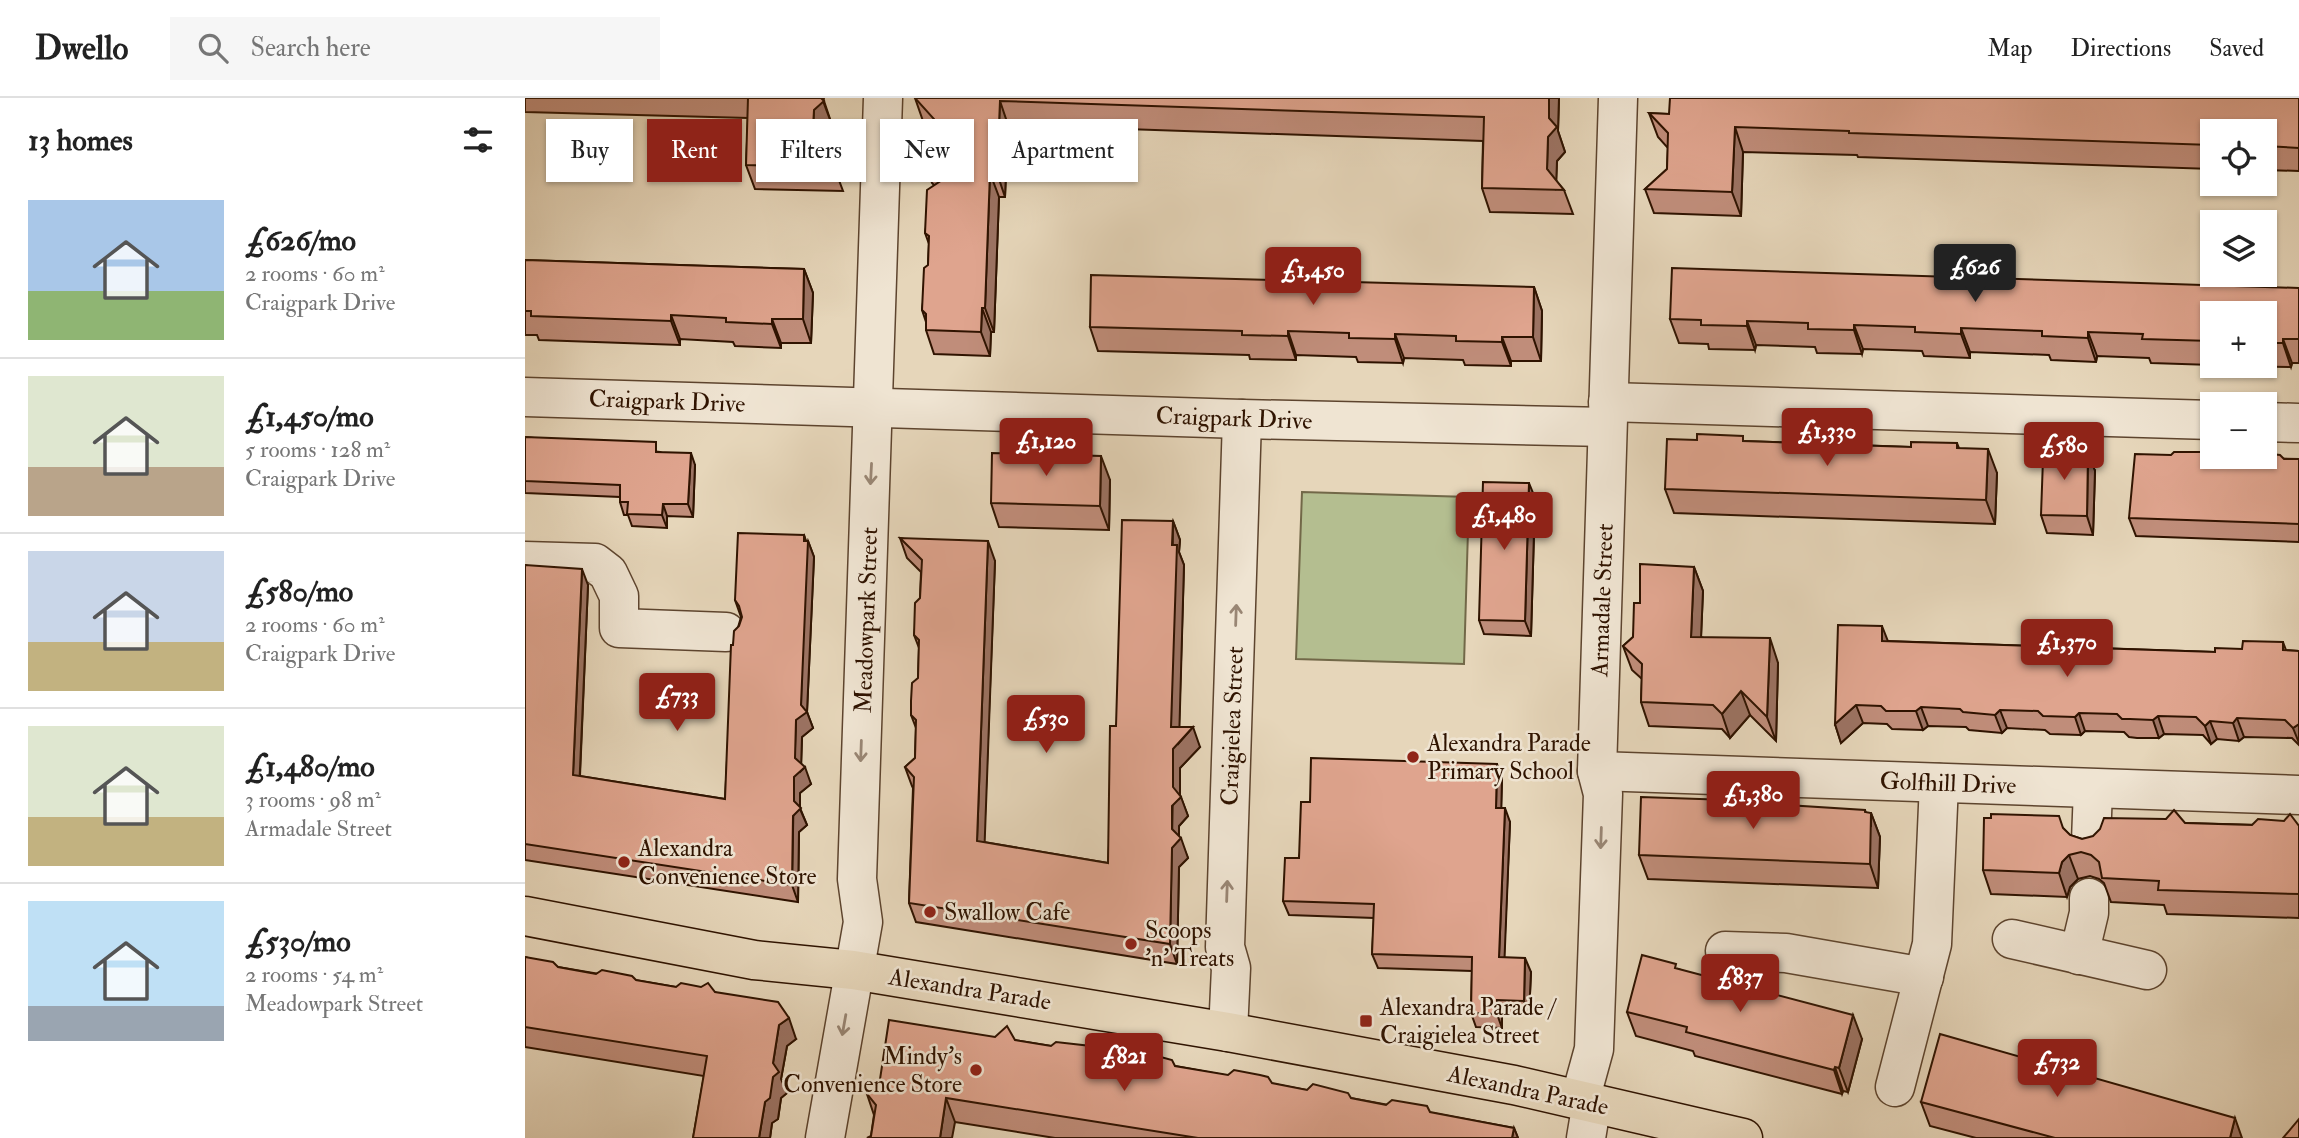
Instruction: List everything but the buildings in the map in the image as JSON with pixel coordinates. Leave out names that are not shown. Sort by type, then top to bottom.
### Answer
[{"type":"main road","name":"Alexandra Parade","points":[[525,916],[754,960],[853,970],[1228,1032],[1586,1113],[1743,1138]]},
{"type":"street","name":"Meadowpark Street","points":[[825,1138],[863,922],[857,879],[883,98]]},
{"type":"street","name":"Armadale Street","points":[[1586,1113],[1594,1049],[1603,794],[1597,771],[1618,98]]},
{"type":"street","name":"Craigpark Drive","points":[[525,397],[1242,419],[1607,414],[2200,420]]},
{"type":"street","name":"Craigielea Street","points":[[1228,1032],[1231,968],[1225,947],[1242,419]]},
{"type":"street","points":[[2277,422],[2299,423]]},
{"type":"street","points":[[525,561],[595,563],[608,573],[619,596],[619,628],[726,632]]},
{"type":"street","name":"Golfhill Drive","points":[[1597,771],[2299,795]]},
{"type":"street","points":[[1895,1087],[1932,944],[1939,783]]},
{"type":"street","points":[[2091,841],[2093,789]]},
{"type":"street","points":[[2079,955],[2089,913],[2089,898]]},
{"type":"street","points":[[2012,939],[2147,970]]},
{"type":"street","points":[[1725,951],[1786,953],[1924,977]]},
{"type":"green space","points":[[1302,492],[1469,497],[1464,664],[1296,659]]},
{"type":"place","name":"Alexandra Parade Primary School","points":[[1413,757]]},
{"type":"place","name":"Alexandra Convenience Store","points":[[624,862]]},
{"type":"place","name":"Swallow Cafe","points":[[930,912]]},
{"type":"place","name":"Scoops 'n' Treats","points":[[1131,944]]},
{"type":"place","name":"Alexandra Parade / Craigielea Street","points":[[1366,1021]]},
{"type":"place","name":"Mindy's Convenience Store","points":[[976,1070]]}]
